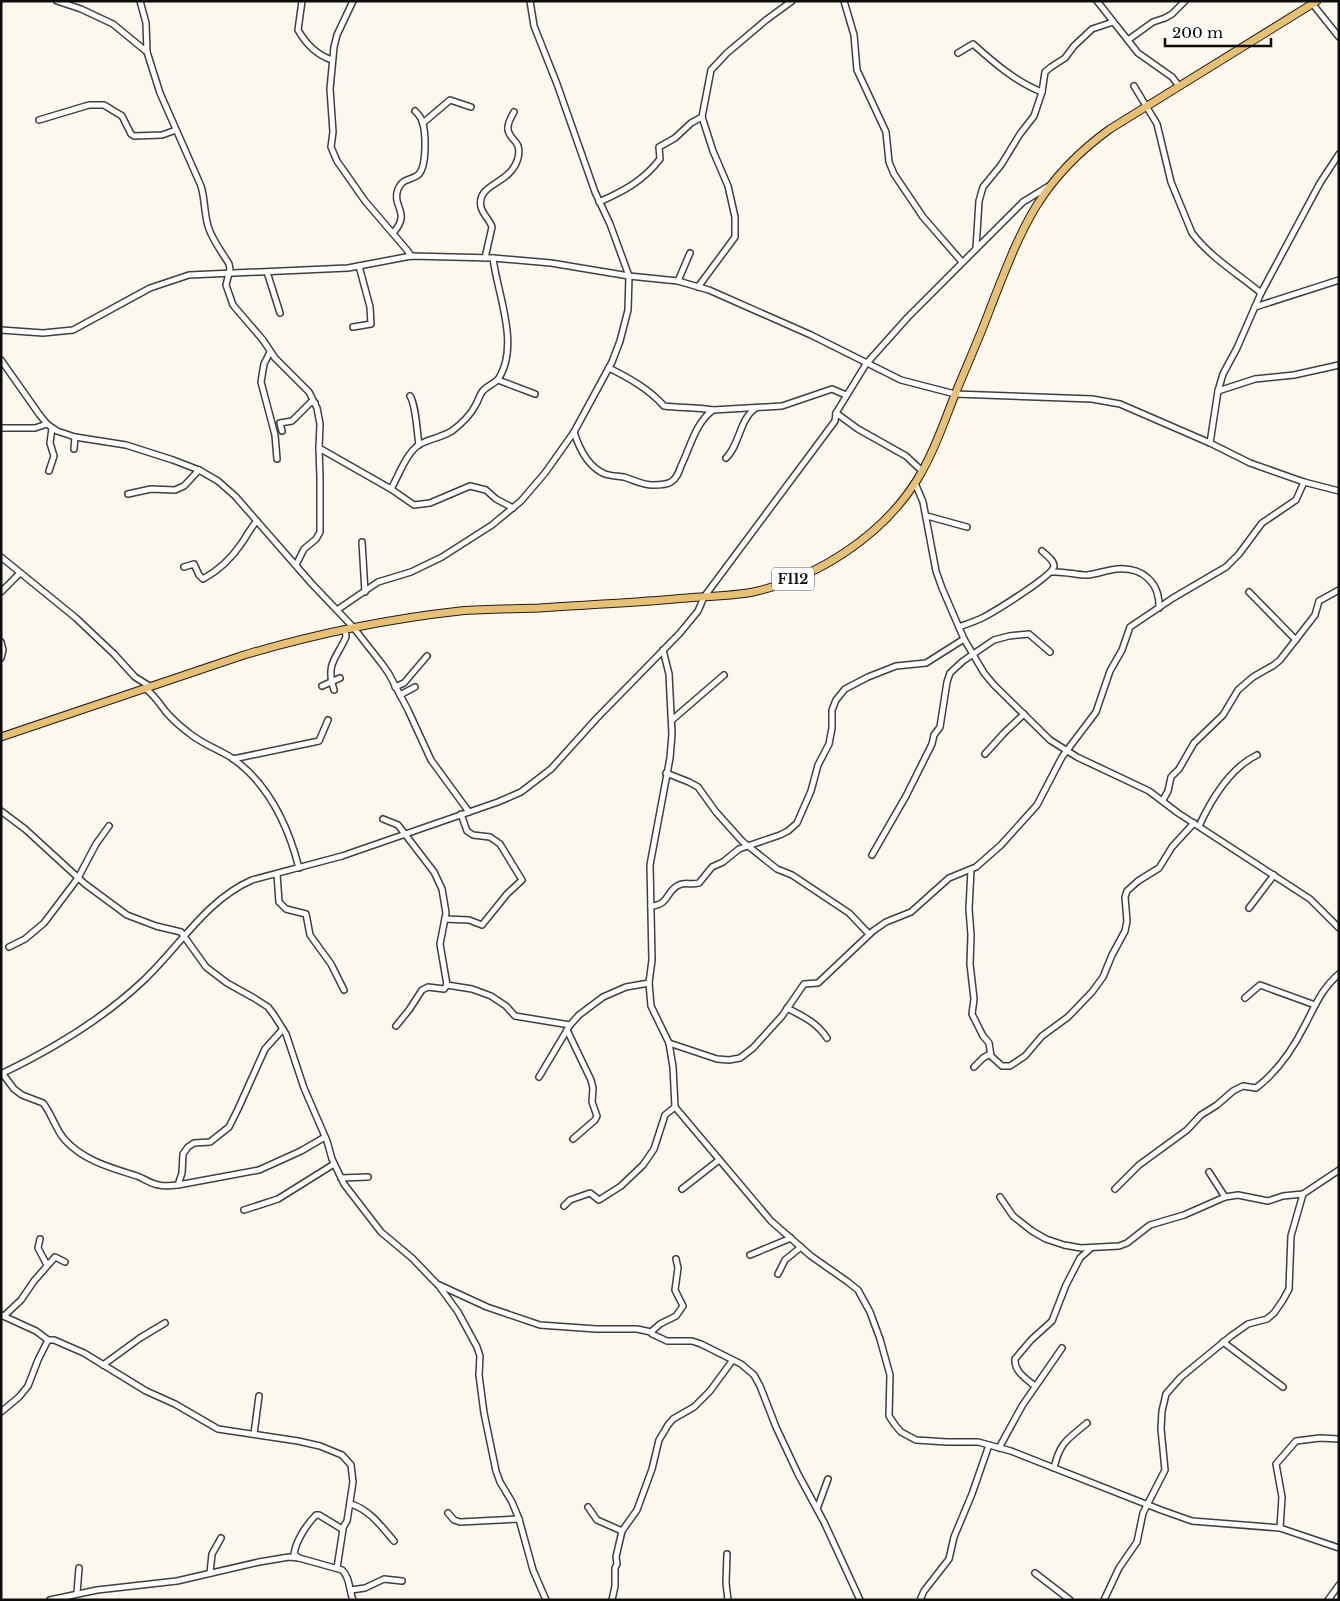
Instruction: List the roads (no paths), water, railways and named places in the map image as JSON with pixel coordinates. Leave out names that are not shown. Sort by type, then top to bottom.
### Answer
[{"type":"main road","name":"F112","points":[[1,737],[283,643],[353,627],[462,611],[626,604],[733,594],[766,588],[798,578],[815,570],[848,550],[875,529],[904,498],[922,471],[940,434],[1017,241],[1028,218],[1049,186],[1070,161],[1088,145],[1146,106],[1313,2]]},
{"type":"street","points":[[57,1],[82,9],[112,24],[147,52]]},
{"type":"street","points":[[140,1],[146,23],[147,52],[160,93],[201,186],[210,234],[229,264],[226,285],[230,301],[270,352],[300,382],[315,403],[320,424],[320,532],[316,539],[304,549],[296,565]]},
{"type":"street","points":[[302,1],[298,30],[312,48],[319,54],[332,60]]},
{"type":"street","points":[[352,1],[337,35],[332,60],[330,89],[333,132],[331,147],[365,201],[408,250],[411,256]]},
{"type":"street","points":[[337,610],[380,581],[412,572],[442,558],[513,508],[538,481],[574,432],[609,368],[626,324],[629,276],[610,224],[599,202],[534,26],[530,1]]},
{"type":"street","points":[[698,287],[735,237],[735,217],[728,186],[713,151],[702,117],[711,70],[727,53],[792,1]]},
{"type":"street","points":[[844,1],[854,35],[857,70],[886,132],[888,158],[892,170],[923,218],[962,262]]},
{"type":"street","points":[[1097,1],[1138,53],[1172,77],[1179,86]]},
{"type":"street","points":[[1128,40],[1153,22],[1172,14],[1185,1]]},
{"type":"street","points":[[1313,2],[1339,36]]},
{"type":"street","points":[[976,249],[982,186],[1001,165],[1020,134],[1034,116],[1042,92],[1042,80],[1047,69],[1064,58],[1092,29],[1113,22]]},
{"type":"street","points":[[958,53],[972,44],[1031,88],[1042,92]]},
{"type":"street","points":[[1134,86],[1160,133],[1171,182],[1192,233],[1229,268],[1261,293]]},
{"type":"street","points":[[423,124],[450,100],[471,108]]},
{"type":"street","points":[[39,120],[89,105],[104,105],[122,116],[131,134],[134,136],[162,135],[176,130]]},
{"type":"street","points":[[393,233],[402,218],[397,198],[398,190],[406,180],[418,176],[424,164],[423,124],[422,119],[415,112]]},
{"type":"street","points":[[485,258],[492,227],[482,209],[480,201],[485,190],[498,183],[511,172],[518,159],[517,142],[510,134],[508,127],[514,112]]},
{"type":"street","points":[[599,202],[624,192],[640,180],[660,159],[659,147],[675,138],[691,123],[702,117]]},
{"type":"street","points":[[1210,443],[1218,391],[1223,374],[1261,293],[1320,183],[1339,154]]},
{"type":"street","points":[[325,1137],[301,1151],[259,1170],[178,1185],[162,1186],[108,1168],[76,1150],[60,1134],[43,1103],[14,1090],[2,1073],[51,1049],[132,991],[154,970],[209,909],[232,890],[252,880],[342,856],[469,812],[521,792],[540,779],[566,754],[596,719],[693,617],[704,597],[835,421],[836,413],[866,364],[908,316],[962,262],[1024,202],[1049,186]]},
{"type":"street","points":[[678,281],[690,253]]},
{"type":"street","points":[[1,330],[43,333],[73,330],[150,288],[189,275],[348,268],[411,256],[493,258],[551,263],[629,276],[678,281],[698,287],[811,335],[901,380],[955,394],[1108,401],[1134,409],[1250,463],[1304,482],[1339,491]]},
{"type":"street","points":[[392,489],[409,456],[419,445],[449,432],[460,424],[472,411],[485,389],[498,380],[506,354],[507,330],[504,306],[495,275],[493,258]]},
{"type":"street","points":[[353,327],[371,324],[370,307],[359,266]]},
{"type":"street","points":[[267,272],[280,313]]},
{"type":"street","points":[[1255,307],[1339,280]]},
{"type":"street","points":[[270,352],[264,364],[261,382],[275,435],[277,459]]},
{"type":"street","points":[[1,360],[50,426],[61,433],[126,445],[174,460],[199,470],[218,481],[235,496],[353,627],[389,674],[431,760],[469,812]]},
{"type":"street","points":[[1218,391],[1255,379],[1294,375],[1339,365]]},
{"type":"street","points":[[609,368],[643,386],[664,406],[679,408],[694,407],[713,410],[773,407],[788,404],[832,389],[846,395]]},
{"type":"street","points":[[498,380],[535,394]]},
{"type":"street","points":[[410,396],[414,402],[414,415],[419,445]]},
{"type":"street","points":[[282,431],[280,423],[292,421],[311,402],[315,403]]},
{"type":"street","points":[[726,458],[732,452],[749,415],[756,408]]},
{"type":"street","points":[[574,432],[582,452],[593,466],[603,473],[624,477],[640,484],[666,484],[676,477],[686,458],[693,437],[705,418],[713,410]]},
{"type":"street","points":[[836,413],[858,429],[906,456],[922,471]]},
{"type":"street","points":[[1,428],[50,426]]},
{"type":"street","points":[[49,471],[54,456],[50,443],[50,426]]},
{"type":"street","points":[[74,449],[75,437]]},
{"type":"street","points":[[319,448],[392,489],[414,505],[435,501],[456,490],[470,486],[486,490],[496,499],[513,508]]},
{"type":"street","points":[[128,494],[151,489],[175,490],[184,486],[199,470]]},
{"type":"street","points":[[669,1043],[717,1059],[729,1060],[740,1058],[753,1048],[787,1008],[804,984],[820,982],[868,934],[886,922],[910,912],[949,878],[979,865],[1001,845],[1031,812],[1044,793],[1057,765],[1096,712],[1110,671],[1122,650],[1130,627],[1230,564],[1262,524],[1296,500],[1304,482]]},
{"type":"street","points":[[914,483],[927,516],[936,571],[964,639],[989,679],[1050,740],[1067,751],[1128,780],[1163,800],[1194,823],[1310,899],[1339,928]]},
{"type":"street","points":[[927,516],[967,528]]},
{"type":"street","points":[[184,567],[194,564],[203,579],[209,576],[221,568],[235,553],[257,521]]},
{"type":"street","points":[[362,542],[365,592]]},
{"type":"street","points":[[959,627],[988,615],[1036,585],[1052,572],[1053,564],[1042,551]]},
{"type":"street","points":[[1,557],[76,618],[114,654],[135,678],[148,688],[174,720],[194,738],[233,759],[252,775],[268,794],[289,835],[299,868]]},
{"type":"street","points":[[1052,572],[1086,575],[1118,569],[1138,572],[1146,576],[1156,586],[1159,608]]},
{"type":"street","points":[[1,592],[20,573]]},
{"type":"street","points":[[1163,800],[1168,791],[1171,777],[1194,743],[1223,715],[1238,690],[1253,677],[1274,665],[1315,615],[1320,601],[1339,590]]},
{"type":"street","points":[[1249,592],[1296,640]]},
{"type":"street","points":[[334,690],[331,682],[332,660],[346,637],[345,629]]},
{"type":"street","points":[[872,855],[906,796],[932,744],[934,735],[940,728],[946,682],[950,673],[963,661],[994,640],[1025,634],[1030,635],[1050,652]]},
{"type":"street","points":[[651,906],[665,901],[676,886],[680,884],[699,883],[712,867],[723,862],[733,853],[747,845],[780,835],[797,823],[811,791],[818,765],[829,744],[832,728],[832,710],[840,693],[868,677],[896,666],[926,663],[964,639]]},
{"type":"street","points":[[1,642],[3,650],[1,658]]},
{"type":"street","points":[[663,650],[669,674],[672,720],[670,758],[650,865],[652,960],[649,983],[651,1006],[669,1043],[673,1067],[675,1107],[771,1221],[801,1247],[854,1286],[863,1298],[876,1325],[890,1374],[889,1416],[901,1432],[916,1440],[978,1442],[999,1448],[1176,1516],[1198,1522],[1280,1528],[1339,1548]]},
{"type":"street","points":[[395,686],[404,684],[427,656]]},
{"type":"street","points":[[672,720],[724,674]]},
{"type":"street","points":[[322,686],[340,678]]},
{"type":"street","points":[[400,695],[415,687]]},
{"type":"street","points":[[985,754],[1024,714]]},
{"type":"street","points":[[233,759],[319,741],[328,720]]},
{"type":"street","points":[[1199,826],[1218,792],[1248,759],[1257,755]]},
{"type":"street","points":[[666,773],[698,787],[716,812],[747,845],[778,869],[792,875],[850,913],[868,934]]},
{"type":"street","points":[[1,812],[25,830],[78,878],[127,915],[156,926],[179,930],[206,967],[227,983],[246,992],[268,1007],[284,1029],[304,1088],[341,1178],[381,1232],[412,1258],[437,1284],[458,1312],[477,1347],[480,1356],[479,1375],[484,1413],[496,1470],[519,1519],[533,1570],[546,1600]]},
{"type":"street","points":[[446,919],[469,920],[482,925],[507,894],[522,880],[500,844],[490,837],[467,831],[461,814]]},
{"type":"street","points":[[383,819],[395,823],[437,877],[445,902],[446,919],[440,944],[447,985]]},
{"type":"street","points":[[971,870],[969,909],[971,935],[970,964],[974,999],[972,1014],[988,1043],[990,1054],[1002,1066],[1010,1066],[1029,1052],[1049,1030],[1068,1017],[1092,992],[1103,977],[1125,931],[1127,921],[1125,897],[1127,891],[1159,868],[1172,847],[1194,823]]},
{"type":"street","points":[[9,947],[25,939],[44,923],[78,878],[96,844],[109,826]]},
{"type":"street","points":[[277,874],[279,902],[286,909],[306,914],[310,935],[331,964],[344,990]]},
{"type":"street","points":[[1249,908],[1274,875]]},
{"type":"street","points":[[1115,1189],[1139,1164],[1187,1130],[1201,1115],[1218,1106],[1233,1091],[1244,1086],[1253,1088],[1258,1086],[1286,1058],[1324,988],[1339,974]]},
{"type":"street","points":[[539,1077],[569,1027],[579,1015],[603,997],[626,987],[649,983]]},
{"type":"street","points":[[396,1026],[422,990],[428,988],[444,989],[447,985]]},
{"type":"street","points":[[447,985],[491,996],[506,1006],[515,1016],[569,1027]]},
{"type":"street","points":[[1245,998],[1260,985],[1315,1005]]},
{"type":"street","points":[[787,1008],[810,1020],[820,1028],[826,1038]]},
{"type":"street","points":[[569,1027],[591,1080],[593,1088],[592,1102],[597,1116],[595,1120],[573,1139]]},
{"type":"street","points":[[178,1185],[182,1173],[183,1154],[194,1143],[210,1142],[229,1126],[265,1049],[284,1029]]},
{"type":"street","points":[[974,1066],[990,1054]]},
{"type":"street","points":[[564,1206],[570,1200],[590,1193],[599,1200],[627,1180],[648,1158],[658,1138],[665,1115],[675,1107]]},
{"type":"street","points":[[682,1189],[719,1160]]},
{"type":"street","points":[[244,1210],[278,1199],[334,1164]]},
{"type":"street","points":[[1000,1197],[1013,1216],[1039,1236],[1064,1245],[1091,1248],[1123,1245],[1150,1225],[1184,1214],[1225,1197],[1238,1195],[1268,1201],[1283,1196],[1303,1194],[1339,1170]]},
{"type":"street","points":[[1209,1172],[1225,1197]]},
{"type":"street","points":[[341,1178],[368,1177]]},
{"type":"street","points":[[1104,1600],[1118,1568],[1137,1542],[1141,1519],[1164,1470],[1161,1429],[1162,1411],[1166,1394],[1180,1377],[1223,1342],[1248,1324],[1267,1319],[1283,1300],[1289,1288],[1292,1236],[1303,1194]]},
{"type":"street","points":[[750,1255],[791,1238]]},
{"type":"street","points":[[40,1239],[38,1248],[47,1265]]},
{"type":"street","points":[[778,1274],[785,1260],[801,1247]]},
{"type":"street","points":[[1035,1386],[1020,1374],[1014,1363],[1015,1359],[1031,1340],[1052,1321],[1066,1285],[1080,1258],[1091,1248]]},
{"type":"street","points":[[65,1262],[55,1257],[21,1300],[2,1315],[36,1331],[48,1340],[54,1340],[84,1353],[146,1391],[175,1404],[218,1429],[298,1441],[320,1446],[342,1455],[351,1465],[353,1473],[351,1504],[347,1522],[343,1529],[337,1568]]},
{"type":"street","points":[[651,1332],[660,1324],[676,1316],[683,1306],[674,1290],[678,1268],[676,1259]]},
{"type":"street","points":[[437,1284],[487,1307],[540,1325],[596,1329],[636,1329],[651,1332],[667,1341],[692,1341],[701,1344],[748,1368],[760,1386],[776,1427],[860,1600]]},
{"type":"street","points":[[445,1288],[446,1296]]},
{"type":"street","points":[[103,1365],[140,1338],[165,1323]]},
{"type":"street","points":[[1,1412],[19,1397],[28,1386],[48,1340]]},
{"type":"street","points":[[1223,1342],[1283,1387]]},
{"type":"street","points":[[999,1448],[1035,1386],[1062,1348]]},
{"type":"street","points":[[612,1600],[616,1581],[616,1558],[622,1531],[637,1510],[652,1469],[659,1440],[674,1419],[694,1407],[710,1391],[732,1361]]},
{"type":"street","points":[[254,1434],[259,1396]]},
{"type":"street","points":[[1054,1468],[1058,1452],[1064,1442],[1087,1423]]},
{"type":"street","points":[[1280,1528],[1282,1506],[1276,1470],[1278,1461],[1296,1441],[1339,1439]]},
{"type":"street","points":[[920,1600],[924,1591],[949,1559],[954,1537],[972,1494],[989,1445]]},
{"type":"street","points":[[817,1509],[828,1479]]},
{"type":"street","points":[[351,1504],[369,1513],[394,1541]]},
{"type":"street","points":[[588,1507],[597,1520],[622,1531]]},
{"type":"street","points":[[448,1513],[454,1520],[460,1522],[519,1519]]},
{"type":"street","points":[[299,1558],[294,1554],[295,1548],[309,1522],[316,1515],[343,1529]]},
{"type":"street","points":[[210,1573],[212,1554],[221,1538]]},
{"type":"street","points":[[728,1554],[726,1583],[728,1600]]},
{"type":"street","points":[[50,1600],[77,1593],[156,1582],[177,1581],[259,1562],[290,1557],[337,1568],[345,1574],[352,1600]]},
{"type":"street","points":[[77,1593],[79,1568]]},
{"type":"street","points":[[1035,1573],[1070,1600]]},
{"type":"street","points":[[350,1592],[351,1590],[365,1588],[384,1578],[402,1581]]},
{"type":"street","points":[[1328,1600],[1339,1585]]}]
